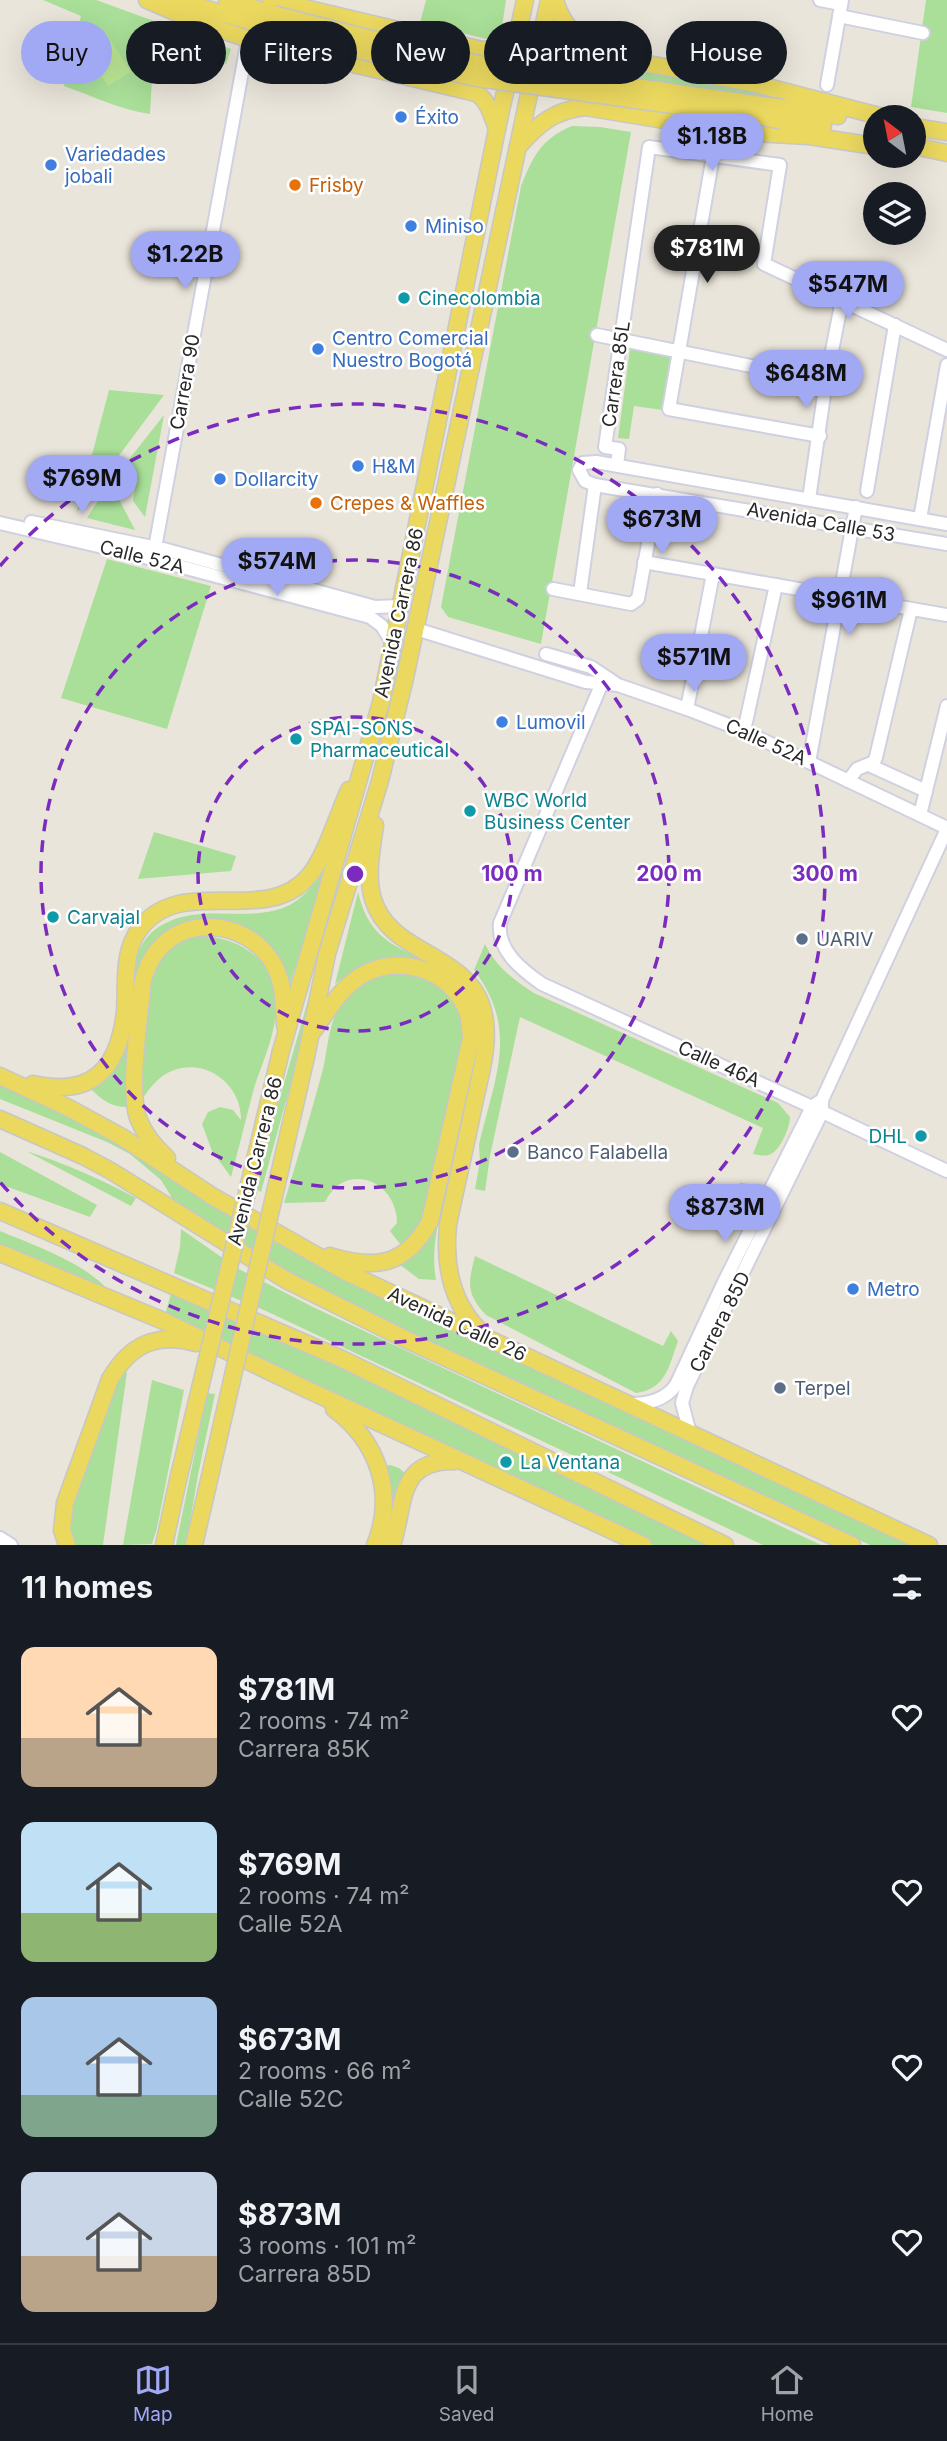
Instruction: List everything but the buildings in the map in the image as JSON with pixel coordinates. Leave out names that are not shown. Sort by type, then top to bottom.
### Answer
[{"type":"main road","points":[[147,0],[240,36]]},
{"type":"main road","points":[[175,0],[484,50]]},
{"type":"main road","points":[[227,0],[409,63],[477,78],[782,114],[863,120]]},
{"type":"main road","name":"Avenida Carrera 86","points":[[521,21],[525,0]]},
{"type":"main road","name":"Avenida Carrera 86","points":[[196,1545],[327,954],[380,781],[416,629],[549,0]]},
{"type":"main road","points":[[555,0],[560,14],[576,35],[605,56],[756,84],[863,112]]},
{"type":"main road","points":[[357,65],[476,93],[488,105],[497,129]]},
{"type":"main road","name":"Avenida Carrera 86","points":[[163,1542],[283,1045],[372,740],[507,84]]},
{"type":"main road","points":[[516,149],[533,130],[550,117],[562,111],[585,107],[737,132],[809,136],[863,144]]},
{"type":"main road","points":[[782,114],[863,134]]},
{"type":"main road","points":[[2,1077],[50,1088],[69,1088],[85,1084],[100,1074],[118,1045],[124,1014],[130,947],[139,929],[151,916],[171,904],[196,900],[269,899],[288,892],[303,882],[317,863],[372,740]]},
{"type":"main road","points":[[380,781],[371,853],[370,884],[373,901],[388,925],[401,938],[446,962],[460,973],[470,984],[484,1015],[485,1053],[450,1213],[446,1245],[450,1281],[457,1299],[475,1326],[491,1341]]},
{"type":"main road","points":[[212,1196],[154,1145],[139,1118],[135,1098],[143,980],[158,949],[176,936],[196,928],[210,927],[239,931],[263,949],[275,967],[282,992],[283,1045]]},
{"type":"main road","points":[[292,1242],[349,1262],[376,1264],[391,1261],[415,1244],[430,1221],[471,1038],[467,1012],[449,984],[436,974],[419,968],[391,965],[368,972],[346,986],[310,1035]]},
{"type":"main road","name":"Avenida Calle 26","points":[[2,1077],[69,1108],[122,1137],[212,1196],[346,1272],[929,1545]]},
{"type":"main road","name":"Avenida Calle 26","points":[[0,1119],[111,1171],[286,1280],[405,1339],[852,1545]]},
{"type":"main road","points":[[0,1211],[342,1359],[725,1545]]},
{"type":"main road","points":[[0,1253],[116,1300],[643,1545]]},
{"type":"main road","points":[[67,1545],[62,1530],[65,1503],[110,1379],[120,1363],[139,1347],[160,1340],[188,1341],[224,1351]]},
{"type":"main road","points":[[306,1389],[346,1419],[368,1444],[376,1459],[385,1503],[380,1532],[374,1545]]},
{"type":"main road","points":[[392,1545],[404,1491],[412,1475],[434,1462],[461,1461]]},
{"type":"street","points":[[820,0],[923,33]]},
{"type":"street","points":[[827,85],[841,7]]},
{"type":"street","name":"Carrera 90","points":[[154,554],[240,83]]},
{"type":"street","name":"Carrera 85L","points":[[617,465],[619,450],[605,447],[649,147],[713,156]]},
{"type":"street","points":[[820,436],[669,409],[713,156],[780,165],[764,264],[947,350]]},
{"type":"street","points":[[809,499],[826,381],[842,300]]},
{"type":"street","points":[[867,491],[895,325]]},
{"type":"street","points":[[597,335],[826,381]]},
{"type":"street","points":[[920,519],[947,365]]},
{"type":"street","name":"Avenida Calle 53","points":[[947,524],[617,465],[589,461],[583,463],[579,470],[585,481],[595,485],[947,544]]},
{"type":"street","points":[[580,593],[595,485]]},
{"type":"street","points":[[553,589],[631,604],[635,602],[638,599],[657,494]]},
{"type":"street","points":[[809,762],[856,507]]},
{"type":"street","name":"Calle 52A","points":[[0,515],[375,607],[401,606]]},
{"type":"street","name":"Calle 52A","points":[[0,523],[154,554],[370,617],[382,626],[393,644]]},
{"type":"street","points":[[644,562],[947,615]]},
{"type":"street","points":[[687,709],[713,574]]},
{"type":"street","points":[[744,731],[776,585]]},
{"type":"street","points":[[848,781],[857,769],[869,765],[876,757],[911,609]]},
{"type":"street","name":"Calle 52A","points":[[416,629],[586,682],[618,685],[687,709],[744,731],[947,828]]},
{"type":"street","points":[[546,654],[591,667],[618,685]]},
{"type":"street","name":"Calle 46A","points":[[602,683],[500,923],[499,933],[503,943],[519,966],[542,984],[819,1106],[947,1171]]},
{"type":"street","points":[[920,815],[947,706]]},
{"type":"street","points":[[869,765],[926,791]]},
{"type":"street","name":"Carrera 85D","points":[[690,1433],[682,1403],[687,1386],[947,828]]},
{"type":"street","name":"Carrera 85D","points":[[629,1404],[654,1402],[676,1385],[724,1282],[819,1106]]},
{"type":"street","points":[[0,1538],[11,1545]]},
{"type":"green space","points":[[43,0],[96,0],[154,21],[126,21],[126,84],[152,84],[150,114],[64,86],[112,84],[112,21],[80,21],[81,16]]},
{"type":"green space","points":[[426,0],[506,0],[503,21],[484,21],[484,38],[470,35],[470,21],[421,21]]},
{"type":"green space","points":[[926,0],[947,0],[947,113],[926,110],[926,105],[911,105]]},
{"type":"green space","points":[[112,42],[126,64],[126,75],[112,84]]},
{"type":"green space","points":[[226,47],[231,49],[226,64]]},
{"type":"green space","points":[[652,63],[666,67],[666,83],[652,81]]},
{"type":"green space","points":[[674,84],[731,84],[790,100]]},
{"type":"green space","points":[[572,126],[631,132],[541,644],[448,617],[441,607],[521,186],[539,150],[561,131]]},
{"type":"green space","points":[[630,349],[671,354],[663,410],[634,406],[629,439],[618,438]]},
{"type":"green space","points":[[109,390],[164,395],[77,512]]},
{"type":"green space","points":[[164,415],[145,517],[133,501],[136,482],[115,477]]},
{"type":"green space","points":[[110,482],[135,530],[87,518]]},
{"type":"green space","points":[[107,559],[211,586],[167,729],[61,698]]},
{"type":"green space","points":[[154,832],[236,856],[231,871],[138,879]]},
{"type":"green space","points":[[326,868],[289,987],[276,956],[196,923],[139,968],[133,985],[139,951],[148,936],[162,925],[191,915],[268,912],[283,908],[313,886]]},
{"type":"green space","points":[[358,892],[367,917],[380,935],[422,960],[395,957],[375,960],[356,968],[335,984]]},
{"type":"green space","points":[[202,936],[232,942],[256,956],[272,979],[275,994],[273,1030],[254,1088],[231,1177],[212,1151],[202,1124],[208,1112],[220,1107],[233,1110],[241,1120],[236,1096],[221,1078],[199,1068],[174,1070],[160,1078],[143,1098],[138,1099],[150,973],[166,951],[188,938]]},
{"type":"green space","points":[[485,944],[494,960],[506,972],[534,993],[778,1103],[790,1117],[790,1121],[778,1148],[769,1155],[753,1154],[763,1128],[520,1017],[485,1191],[475,1189],[480,1161],[479,1145],[496,1076],[500,1034],[488,992],[474,970]]},
{"type":"green space","points":[[398,972],[431,982],[451,996],[466,1026],[429,1215],[404,1249],[390,1231],[397,1223],[395,1208],[379,1186],[368,1181],[356,1179],[344,1182],[334,1189],[325,1202],[284,1203],[324,1064],[334,1017],[348,995],[361,985],[382,975]]},
{"type":"green space","points":[[315,976],[293,1075],[261,1192],[254,1188]]},
{"type":"green space","points":[[132,1022],[127,1107],[121,1107],[107,1102],[91,1089],[108,1075],[119,1060]]},
{"type":"green space","points":[[0,1081],[75,1116],[215,1206],[785,1487],[910,1545],[870,1545],[575,1412],[268,1264],[177,1206],[161,1180],[130,1154],[0,1099]]},
{"type":"green space","points":[[26,1151],[82,1172],[136,1198],[131,1206]]},
{"type":"green space","points":[[0,1152],[97,1205],[90,1217],[0,1184]]},
{"type":"green space","points":[[740,1183],[749,1184],[757,1191],[735,1229],[728,1210]]},
{"type":"green space","points":[[440,1215],[435,1247],[436,1280],[419,1279],[399,1264],[424,1244]]},
{"type":"green space","points":[[181,1229],[237,1268],[313,1307],[821,1545],[763,1545],[266,1311],[174,1273]]},
{"type":"green space","points":[[0,1231],[74,1264],[101,1282],[111,1293],[0,1247]]},
{"type":"green space","points":[[475,1256],[663,1346],[671,1331],[678,1341],[665,1375],[654,1387],[636,1393],[486,1315],[470,1288]]},
{"type":"green space","points":[[172,1290],[263,1327],[715,1545],[653,1545],[165,1315]]},
{"type":"green space","points":[[127,1372],[103,1545],[73,1545],[67,1521],[118,1375]]},
{"type":"green space","points":[[152,1380],[184,1390],[152,1544],[123,1545]]},
{"type":"green space","points":[[207,1393],[215,1394],[186,1545],[176,1545]]},
{"type":"green space","points":[[390,1465],[406,1474],[396,1500],[391,1499],[385,1466]]},
{"type":"place","name":"Éxito","points":[[401,117]]},
{"type":"place","name":"Variedades jobali","points":[[51,165]]},
{"type":"place","name":"Frisby","points":[[295,185]]},
{"type":"place","name":"Miniso","points":[[411,226]]},
{"type":"place","name":"Cinecolombia","points":[[404,298]]},
{"type":"place","name":"Centro Comercial Nuestro Bogotá","points":[[318,349]]},
{"type":"place","name":"H&M","points":[[358,466]]},
{"type":"place","name":"Dollarcity","points":[[220,479]]},
{"type":"place","name":"Crepes & Waffles","points":[[316,503]]},
{"type":"place","name":"Lumovil","points":[[502,722]]},
{"type":"place","name":"SPAI-SONS Pharmaceutical","points":[[296,739]]},
{"type":"place","name":"WBC World Business Center","points":[[470,811]]},
{"type":"place","name":"Carvajal","points":[[53,917]]},
{"type":"place","name":"UARIV","points":[[802,939]]},
{"type":"place","name":"DHL","points":[[921,1136]]},
{"type":"place","name":"Banco Falabella","points":[[513,1152]]},
{"type":"place","name":"Metro","points":[[853,1289]]},
{"type":"place","name":"Terpel","points":[[780,1388]]},
{"type":"place","name":"La Ventana","points":[[506,1462]]}]
